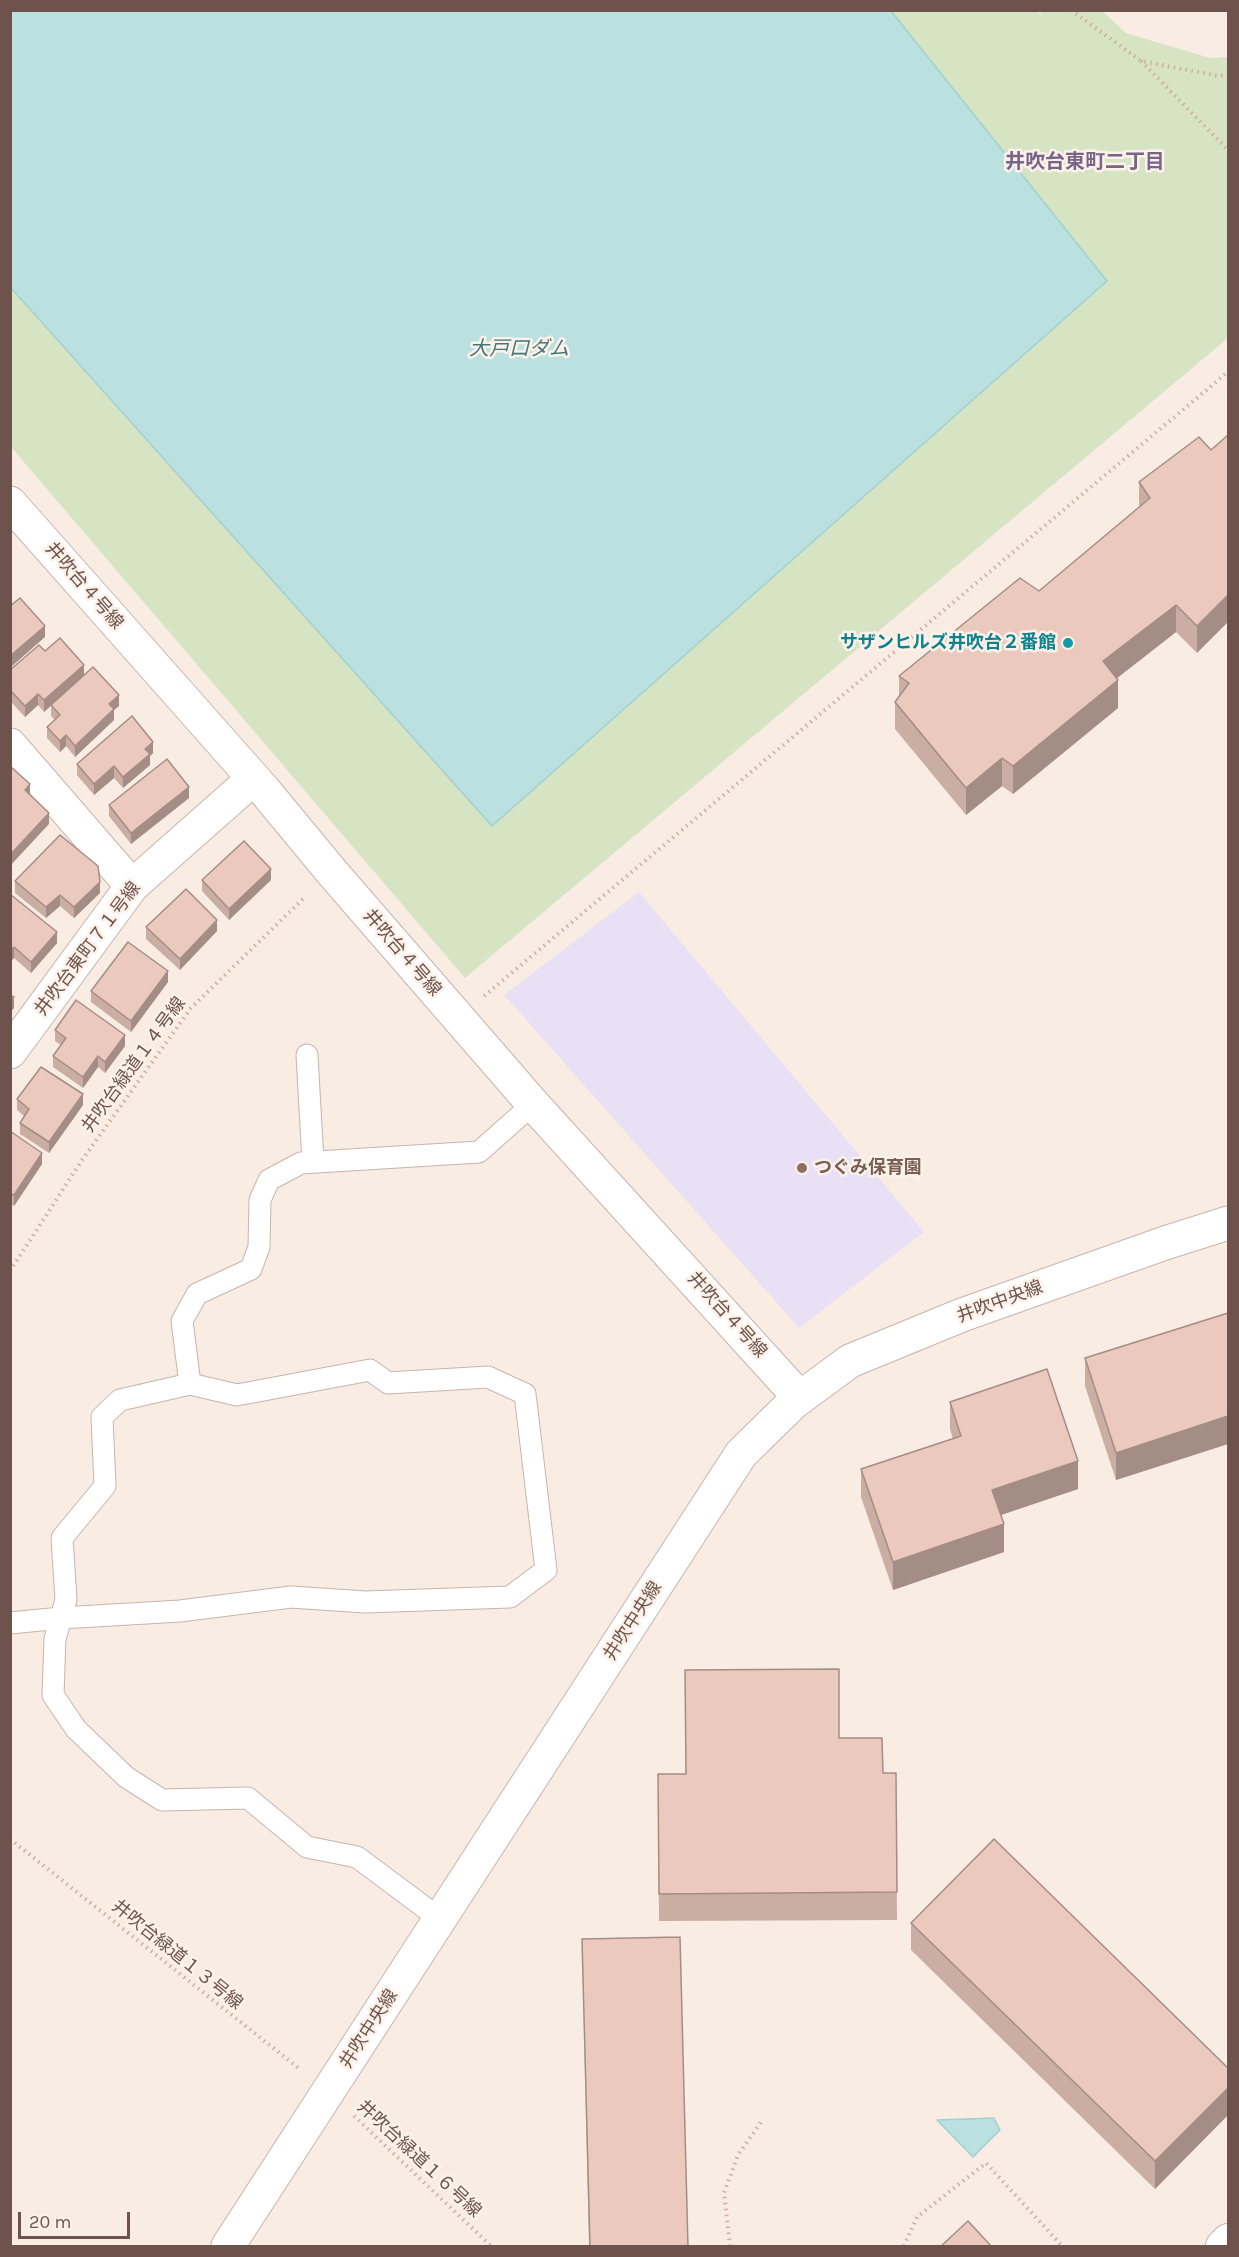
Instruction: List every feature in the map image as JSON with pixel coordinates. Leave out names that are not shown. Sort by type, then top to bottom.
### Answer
[{"type":"street","name":"井吹台４号線","points":[[10,503],[253,779],[533,1104],[801,1398]]},
{"type":"street","points":[[10,744],[132,886]]},
{"type":"street","name":"井吹台東町７１号線","points":[[10,1052],[132,886],[253,779]]},
{"type":"street","name":"井吹中央線","points":[[228,2247],[741,1454],[801,1398],[850,1361],[962,1315],[1228,1223]]},
{"type":"street","points":[[1222,2247],[1228,2240]]},
{"type":"lane","points":[[307,1055],[313,1162]]},
{"type":"lane","points":[[190,1384],[182,1321],[197,1294],[251,1269],[258,1247],[260,1200],[269,1180],[301,1163],[479,1152],[533,1104]]},
{"type":"lane","points":[[10,1623],[61,1618],[180,1611],[291,1597],[365,1602],[510,1597],[546,1570],[525,1394],[488,1377],[388,1383],[370,1370],[237,1395],[190,1384],[120,1400],[102,1417],[105,1486],[62,1538],[66,1599],[61,1618],[56,1639],[52,1695],[76,1729],[126,1777],[162,1800],[248,1798],[307,1847],[357,1857],[440,1918]]},
{"type":"path","points":[[1071,10],[1141,61],[1228,150]]},
{"type":"path","points":[[1141,61],[1219,76],[1228,75]]},
{"type":"path","points":[[458,1017],[1228,372]]},
{"type":"path","name":"井吹台緑道１４号線","points":[[10,1271],[82,1160],[191,1008],[331,871]]},
{"type":"path","name":"井吹台緑道１３号線","points":[[10,1839],[328,2092]]},
{"type":"path","name":"井吹台緑道１６号線","points":[[328,2092],[491,2247]]},
{"type":"path","points":[[730,2247],[724,2193],[738,2155],[762,2122]]},
{"type":"path","points":[[904,2247],[916,2217],[986,2163],[1062,2247]]},
{"type":"shaded area","points":[[639,892],[924,1232],[799,1328],[504,995]]},
{"type":"green space","points":[[1036,10],[1043,17],[1039,11],[1102,11],[1126,33],[1210,58],[1228,57],[1228,338],[465,978],[11,447],[10,288],[492,826],[1106,282],[891,11]]},
{"type":"water","name":"大戸口ダム","points":[[10,11],[891,11],[1107,281],[492,826],[11,288]]},
{"type":"water","points":[[994,2118],[1000,2130],[973,2157],[937,2120]]},
{"type":"building","name":"サザンヒルズ井吹台２番館","points":[[1228,435],[1228,595],[1197,626],[1176,605],[1103,661],[1118,680],[1013,766],[1002,758],[966,788],[895,702],[909,683],[899,676],[1020,578],[1039,591],[1150,498],[1139,482],[1199,437],[1211,450]]},
{"type":"building","points":[[20,598],[45,626],[10,656],[10,606]]},
{"type":"building","points":[[60,638],[84,665],[44,700],[38,694],[25,706],[10,690],[10,670],[39,645],[45,651]]},
{"type":"building","points":[[93,667],[119,695],[109,704],[114,709],[75,746],[66,735],[60,741],[47,727],[60,715],[51,705]]},
{"type":"building","points":[[132,716],[153,742],[145,749],[150,754],[123,777],[114,766],[94,784],[77,764]]},
{"type":"building","points":[[167,759],[189,787],[131,833],[109,805]]},
{"type":"building","points":[[10,766],[30,784],[25,790],[49,813],[10,855]]},
{"type":"building","points":[[60,835],[98,866],[100,882],[74,907],[60,895],[46,907],[15,881]]},
{"type":"building","points":[[244,841],[271,869],[229,909],[202,880]]},
{"type":"building","points":[[186,889],[217,920],[180,959],[146,927]]},
{"type":"building","points":[[10,894],[57,932],[31,962],[14,947],[10,952]]},
{"type":"building","points":[[128,942],[168,971],[131,1021],[91,991]]},
{"type":"building","points":[[76,1000],[125,1035],[105,1062],[98,1056],[83,1077],[53,1056],[66,1038],[55,1030]]},
{"type":"building","points":[[41,1067],[83,1094],[49,1142],[20,1123],[29,1109],[17,1099]]},
{"type":"building","points":[[10,1131],[42,1153],[14,1195],[10,1193]]},
{"type":"building","points":[[1228,1313],[1228,1416],[1116,1453],[1085,1358]]},
{"type":"building","points":[[1047,1369],[1078,1461],[992,1490],[1004,1524],[893,1562],[861,1469],[961,1436],[950,1402]]},
{"type":"building","points":[[839,1669],[839,1738],[882,1738],[883,1773],[896,1773],[897,1892],[659,1894],[658,1774],[686,1774],[685,1670]]},
{"type":"building","points":[[994,1839],[1228,2068],[1228,2088],[1155,2161],[911,1923]]},
{"type":"building","points":[[680,1937],[688,2247],[590,2247],[582,1939]]},
{"type":"building","points":[[968,2221],[992,2247],[940,2247]]},
{"type":"place","name":"サザンヒルズ井吹台２番館","points":[[1068,643]]},
{"type":"place","name":"つぐみ保育園","points":[[802,1168]]},
{"type":"district","name":"井吹台東町二丁目","points":[[1085,162]]}]
